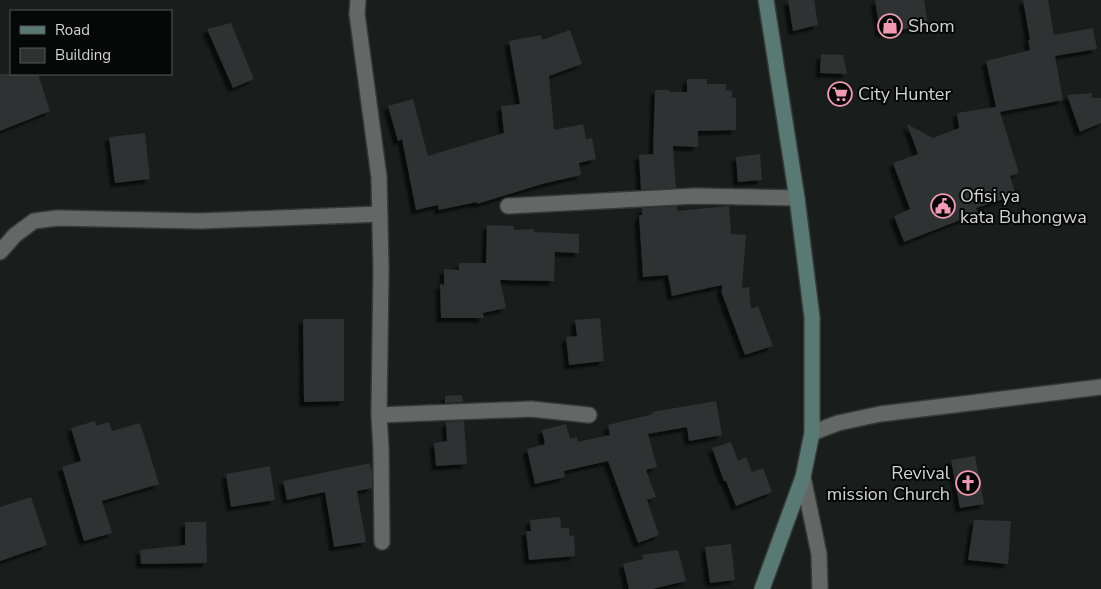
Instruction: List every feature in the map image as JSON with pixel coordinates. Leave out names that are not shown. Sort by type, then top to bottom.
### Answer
[{"type":"main road","points":[[762,589],[803,477],[812,433],[812,317],[797,198],[766,0]]},
{"type":"street","points":[[358,0],[357,14],[379,177],[381,270],[379,415],[382,542]]},
{"type":"street","points":[[508,206],[695,196],[797,198]]},
{"type":"street","points":[[0,252],[14,235],[34,221],[57,218],[200,221],[380,214]]},
{"type":"street","points":[[812,433],[838,423],[880,414],[1101,388]]},
{"type":"street","points":[[379,415],[531,409],[589,415]]},
{"type":"street","points":[[803,477],[818,554],[820,589]]},
{"type":"building","points":[[788,0],[814,0],[818,25],[793,31]]},
{"type":"building","points":[[875,0],[924,0],[928,26],[880,33]]},
{"type":"building","points":[[1023,0],[1048,0],[1054,35],[1093,28],[1097,49],[1055,56],[1063,100],[1000,112],[1019,173],[1010,176],[1016,195],[976,208],[978,213],[904,242],[894,216],[910,209],[893,163],[918,154],[907,124],[933,138],[959,128],[957,113],[996,107],[986,61],[1030,50]]},
{"type":"building","points":[[231,23],[254,79],[233,88],[207,29]]},
{"type":"building","points":[[570,30],[582,64],[549,76],[554,130],[583,124],[586,139],[592,138],[596,159],[579,163],[581,175],[542,184],[477,204],[477,202],[439,210],[438,205],[416,210],[402,139],[398,141],[388,106],[413,99],[428,156],[504,133],[501,106],[520,104],[509,41],[541,35],[542,40]]},
{"type":"building","points":[[821,54],[843,55],[847,74],[820,73]]},
{"type":"building","points":[[0,74],[38,75],[50,111],[0,131]]},
{"type":"building","points":[[687,79],[707,79],[707,84],[726,84],[726,90],[732,91],[732,98],[736,98],[736,130],[698,131],[698,147],[673,146],[676,188],[641,190],[639,155],[653,154],[655,90],[687,92]]},
{"type":"building","points":[[1092,93],[1092,98],[1101,98],[1101,123],[1080,132],[1067,95]]},
{"type":"building","points":[[145,133],[150,179],[115,183],[109,137]]},
{"type":"building","points":[[760,154],[762,180],[738,182],[736,157]]},
{"type":"building","points":[[677,206],[677,211],[729,206],[731,234],[746,235],[742,288],[749,287],[751,309],[758,306],[773,346],[745,355],[721,291],[722,285],[672,296],[668,275],[643,277],[639,215],[642,215],[642,208]]},
{"type":"building","points":[[487,225],[514,226],[514,230],[534,229],[534,232],[579,234],[579,253],[555,252],[554,281],[500,280],[506,308],[483,313],[484,318],[441,318],[440,284],[444,285],[444,269],[459,270],[459,263],[486,263]]},
{"type":"building","points":[[600,318],[604,361],[569,365],[566,337],[577,336],[575,320]]},
{"type":"building","points":[[303,319],[344,319],[344,401],[304,402]]},
{"type":"building","points":[[462,395],[463,402],[445,403],[445,396]]},
{"type":"building","points":[[716,401],[722,435],[689,441],[687,427],[648,434],[657,467],[646,470],[656,497],[647,500],[659,535],[638,543],[608,461],[564,471],[565,477],[535,484],[527,449],[545,444],[542,430],[566,424],[570,439],[577,437],[578,442],[610,435],[608,425],[653,414],[652,412]]},
{"type":"building","points":[[95,421],[96,426],[109,422],[112,431],[140,423],[159,484],[102,501],[112,533],[84,541],[62,467],[81,461],[71,428]]},
{"type":"building","points":[[464,421],[467,464],[436,466],[434,443],[447,441],[446,422]]},
{"type":"building","points":[[731,442],[738,461],[746,457],[752,472],[763,468],[772,492],[736,506],[726,481],[724,481],[712,448]]},
{"type":"building","points":[[975,456],[984,504],[960,508],[951,460]]},
{"type":"building","points":[[370,463],[372,488],[357,491],[366,542],[334,547],[325,492],[287,500],[283,481]]},
{"type":"building","points":[[270,466],[275,500],[231,507],[226,474]]},
{"type":"building","points":[[31,497],[47,545],[0,561],[0,507]]},
{"type":"building","points":[[560,517],[561,528],[569,528],[570,536],[574,535],[575,556],[529,560],[526,531],[531,531],[530,520]]},
{"type":"building","points":[[974,520],[1011,521],[1008,564],[968,560]]},
{"type":"building","points":[[185,522],[206,522],[207,563],[141,564],[140,550],[185,545]]},
{"type":"building","points":[[731,544],[735,580],[710,583],[705,547]]},
{"type":"building","points":[[678,550],[686,581],[652,589],[629,589],[623,564],[643,559],[642,555]]},
{"type":"place","name":"Shom","points":[[890,26]]},
{"type":"place","name":"City Hunter","points":[[840,94]]},
{"type":"place","name":"Ofisi ya kata Buhongwa","points":[[943,206]]},
{"type":"place","name":"Revival mission Church","points":[[968,483]]}]
